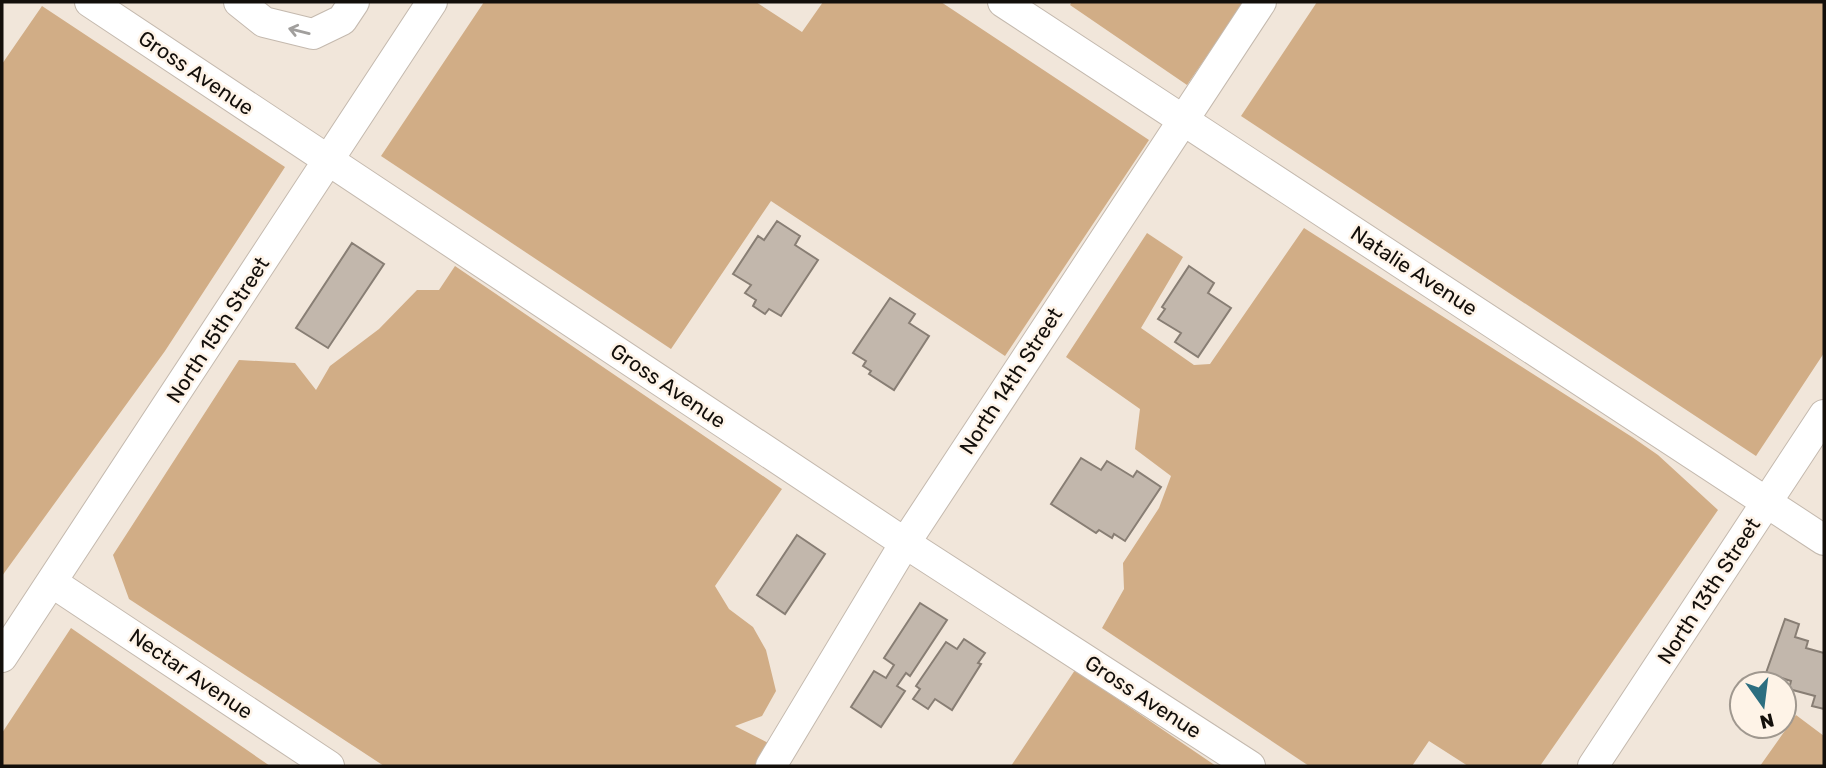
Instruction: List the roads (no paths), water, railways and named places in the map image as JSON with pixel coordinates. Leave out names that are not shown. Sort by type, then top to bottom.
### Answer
[{"type":"street","name":"Gross Avenue","points":[[90,2],[905,543],[1250,766]]},
{"type":"street","points":[[239,2],[264,22],[313,34],[342,20],[354,2]]},
{"type":"street","name":"North 15th Street","points":[[2,657],[432,2]]},
{"type":"street","name":"Natalie Avenue","points":[[1003,2],[1824,540]]},
{"type":"street","name":"North 14th Street","points":[[771,766],[905,543],[1261,2]]},
{"type":"street","name":"North 13th Street","points":[[1593,766],[1824,415]]},
{"type":"street","name":"Nectar Avenue","points":[[53,583],[329,766]]}]
